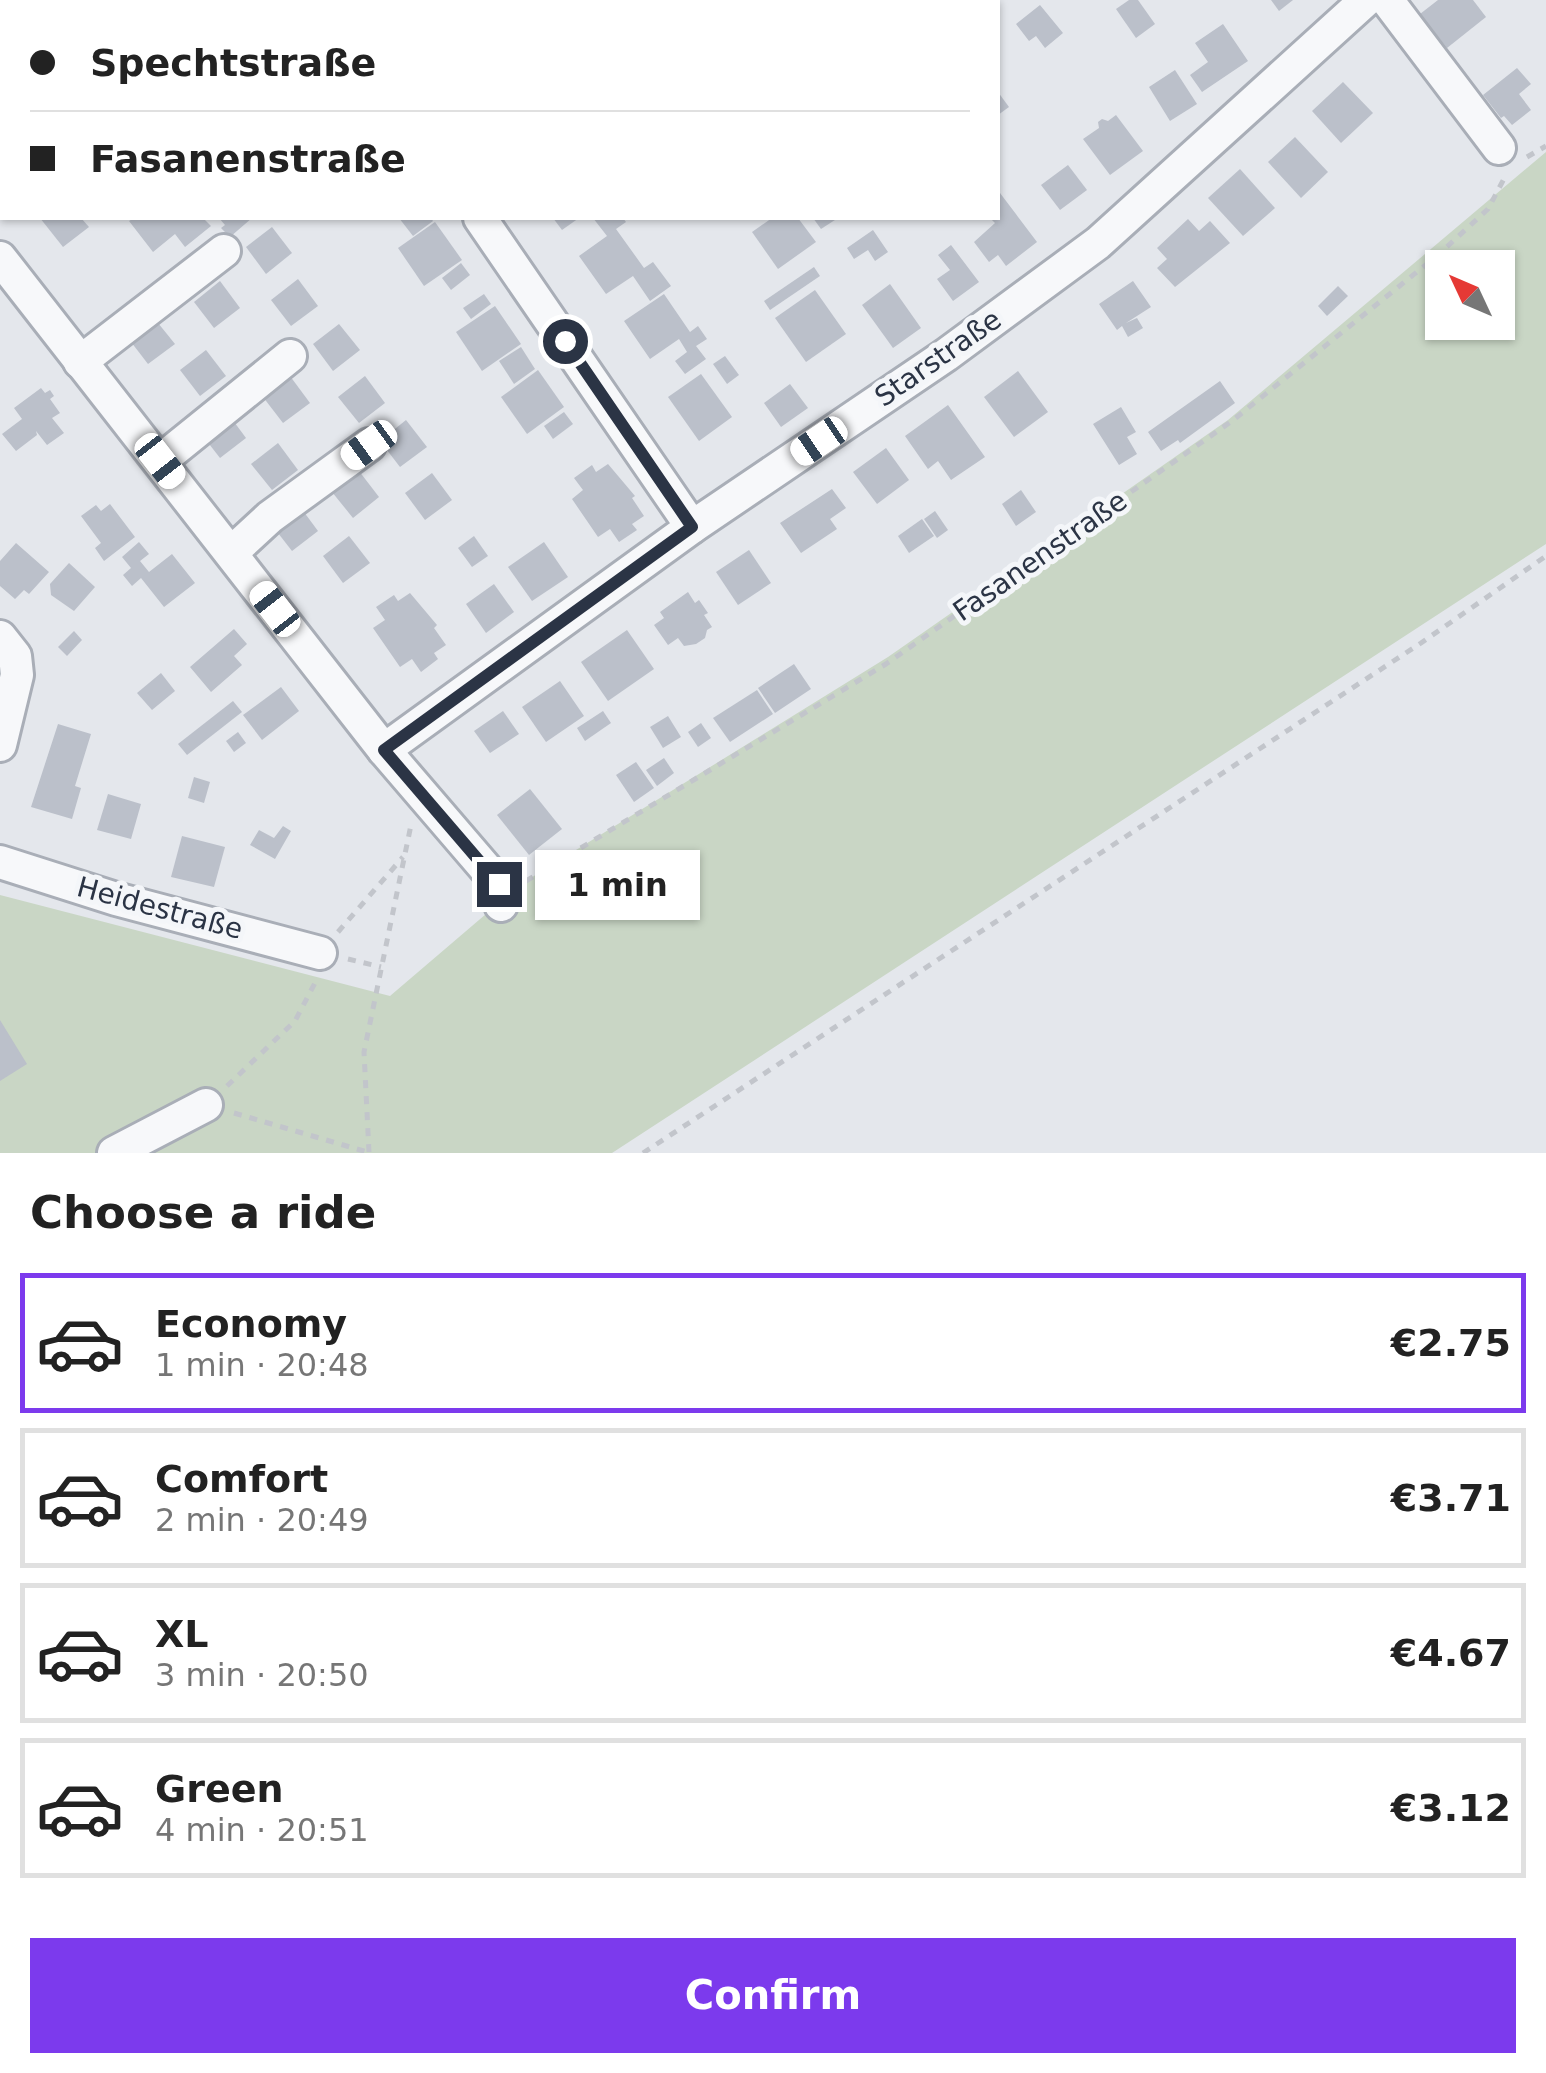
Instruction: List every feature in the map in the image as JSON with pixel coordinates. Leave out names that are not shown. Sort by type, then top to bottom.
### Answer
[{"type":"street","name":"Starstraße","points":[[384,750],[692,527],[946,355],[1098,244],[1366,0]]},
{"type":"street","points":[[1386,0],[1500,148]]},
{"type":"street","points":[[481,220],[692,527]]},
{"type":"street","points":[[80,362],[224,251]]},
{"type":"street","points":[[0,258],[500,895]]},
{"type":"street","points":[[160,461],[290,356]]},
{"type":"street","points":[[231,553],[270,518],[369,445]]},
{"type":"street","points":[[0,637],[15,656],[17,675],[0,746]]},
{"type":"street","name":"Heidestraße","points":[[0,862],[116,900],[320,953]]},
{"type":"street","points":[[114,1153],[148,1146],[206,1106]]},
{"type":"path","name":"Fasanenstraße","points":[[500,895],[886,664],[1232,421],[1438,255],[1488,208],[1510,168],[1500,148]]},
{"type":"path","points":[[643,1153],[1546,556]]},
{"type":"path","points":[[405,855],[364,1052],[369,1153],[206,1106],[295,1021],[315,986],[320,953],[405,855]]},
{"type":"green space","points":[[1546,152],[1546,544],[612,1153],[0,1153],[0,895],[390,996],[521,884],[888,657],[1228,420],[1425,254],[1425,340],[1515,340],[1515,250],[1430,250]]},
{"type":"building","points":[[1129,0],[1138,0],[1155,24],[1136,38],[1116,9]]},
{"type":"building","points":[[1271,0],[1293,0],[1279,11]]},
{"type":"building","points":[[1438,0],[1473,0],[1486,17],[1447,48],[1420,14]]},
{"type":"building","points":[[1040,5],[1063,33],[1045,48],[1036,36],[1029,41],[1016,24]]},
{"type":"building","points":[[1223,24],[1248,61],[1202,92],[1190,75],[1208,62],[1195,43]]},
{"type":"building","points":[[1517,68],[1531,84],[1519,94],[1531,110],[1512,125],[1504,116],[1501,118],[1483,95]]},
{"type":"building","points":[[1175,70],[1197,104],[1170,121],[1149,87]]},
{"type":"building","points":[[1343,82],[1373,113],[1341,143],[1312,111]]},
{"type":"building","points":[[1000,95],[1009,107],[1000,114]]},
{"type":"building","points":[[1116,115],[1143,151],[1110,175],[1083,139],[1099,128],[1102,119],[1108,121]]},
{"type":"building","points":[[1295,137],[1328,172],[1301,198],[1268,162]]},
{"type":"building","points":[[1068,165],[1087,190],[1060,210],[1041,185]]},
{"type":"building","points":[[1240,169],[1275,208],[1243,236],[1208,198]]},
{"type":"building","points":[[1000,193],[1037,242],[1006,266],[998,255],[989,262],[974,242],[995,223],[992,220],[1000,220]]},
{"type":"building","points":[[1188,219],[1199,231],[1210,221],[1230,243],[1175,287],[1157,268],[1167,259],[1157,248]]},
{"type":"building","points":[[42,220],[83,220],[89,227],[63,247]]},
{"type":"building","points":[[205,220],[211,226],[185,247],[175,234],[153,252],[129,221]]},
{"type":"building","points":[[221,220],[250,220],[230,237],[221,228],[225,225]]},
{"type":"building","points":[[401,220],[432,220],[433,221],[413,236]]},
{"type":"building","points":[[554,220],[576,220],[562,230]]},
{"type":"building","points":[[595,220],[624,220],[616,229],[644,268],[653,262],[671,286],[650,301],[633,276],[606,294],[579,256],[607,236]]},
{"type":"building","points":[[769,220],[800,220],[816,242],[778,269],[752,232]]},
{"type":"building","points":[[814,220],[835,220],[821,229]]},
{"type":"building","points":[[435,222],[462,260],[424,286],[398,248]]},
{"type":"building","points":[[272,227],[292,253],[266,274],[246,247]]},
{"type":"building","points":[[873,230],[888,252],[875,261],[868,250],[854,259],[847,248]]},
{"type":"building","points":[[951,245],[979,282],[953,301],[937,279],[950,270],[938,255]]},
{"type":"building","points":[[461,263],[470,275],[451,290],[442,278]]},
{"type":"building","points":[[814,267],[820,276],[770,310],[764,301]]},
{"type":"building","points":[[298,279],[318,306],[291,326],[271,300]]},
{"type":"building","points":[[220,281],[240,308],[214,328],[194,302]]},
{"type":"building","points":[[1133,281],[1151,307],[1126,323],[1137,318],[1143,328],[1128,337],[1122,326],[1117,330],[1099,304]]},
{"type":"building","points":[[890,284],[921,328],[893,348],[862,305]]},
{"type":"building","points":[[1338,286],[1348,296],[1327,316],[1318,306]]},
{"type":"building","points":[[815,290],[846,334],[806,362],[775,318]]},
{"type":"building","points":[[484,294],[491,304],[471,319],[463,308]]},
{"type":"building","points":[[664,294],[690,332],[698,326],[707,339],[696,346],[706,359],[685,374],[675,361],[687,352],[679,339],[650,359],[624,321]]},
{"type":"building","points":[[495,306],[521,344],[482,371],[456,332]]},
{"type":"building","points":[[154,318],[175,344],[148,364],[128,338]]},
{"type":"building","points":[[339,324],[360,350],[333,371],[313,344]]},
{"type":"building","points":[[521,347],[535,369],[514,384],[499,361]]},
{"type":"building","points":[[206,350],[226,376],[200,396],[180,370]]},
{"type":"building","points":[[725,356],[739,375],[727,384],[713,364]]},
{"type":"building","points":[[538,370],[564,407],[527,434],[501,397]]},
{"type":"building","points":[[1018,371],[1048,412],[1014,437],[984,397]]},
{"type":"building","points":[[701,374],[732,417],[699,441],[668,397]]},
{"type":"building","points":[[290,376],[310,403],[283,423],[263,397]]},
{"type":"building","points":[[365,376],[385,403],[359,423],[338,397]]},
{"type":"building","points":[[1220,381],[1235,403],[1180,443],[1178,440],[1161,451],[1148,432]]},
{"type":"building","points":[[790,384],[808,408],[781,427],[764,403]]},
{"type":"building","points":[[41,388],[45,393],[50,390],[54,396],[50,399],[60,413],[52,418],[64,433],[47,445],[36,431],[37,435],[16,451],[2,434],[22,419],[14,408]]},
{"type":"building","points":[[948,405],[985,457],[951,480],[938,461],[928,469],[905,436]]},
{"type":"building","points":[[1121,407],[1136,432],[1127,437],[1137,454],[1119,465],[1093,424]]},
{"type":"building","points":[[226,411],[246,438],[220,458],[199,431]]},
{"type":"building","points":[[564,412],[573,424],[553,439],[544,426]]},
{"type":"building","points":[[406,420],[427,447],[400,467],[380,441]]},
{"type":"building","points":[[278,443],[298,470],[272,490],[251,464]]},
{"type":"building","points":[[886,448],[909,480],[877,504],[853,472]]},
{"type":"building","points":[[608,464],[635,496],[632,498],[644,516],[632,524],[637,530],[619,542],[610,529],[598,537],[572,499],[583,490],[574,478],[592,465],[596,472]]},
{"type":"building","points":[[359,471],[379,497],[353,518],[332,492]]},
{"type":"building","points":[[432,473],[452,500],[425,520],[405,493]]},
{"type":"building","points":[[832,489],[846,508],[830,519],[837,529],[801,553],[780,523]]},
{"type":"building","points":[[1021,490],[1036,512],[1016,526],[1002,504]]},
{"type":"building","points":[[110,504],[135,537],[104,561],[95,548],[101,543],[81,516],[96,505],[101,511]]},
{"type":"building","points":[[298,504],[318,531],[292,551],[271,524]]},
{"type":"building","points":[[935,511],[948,530],[937,538],[924,519]]},
{"type":"building","points":[[922,519],[934,536],[909,553],[898,536]]},
{"type":"building","points":[[349,536],[370,563],[343,583],[323,556]]},
{"type":"building","points":[[474,536],[488,556],[472,567],[458,548]]},
{"type":"building","points":[[139,542],[149,554],[140,561],[149,572],[172,554],[195,583],[164,607],[141,578],[132,586],[123,575],[131,568],[122,557]]},
{"type":"building","points":[[544,542],[568,577],[532,601],[508,567]]},
{"type":"building","points":[[16,543],[49,572],[29,594],[24,590],[15,599],[0,586],[0,561]]},
{"type":"building","points":[[749,550],[771,583],[738,605],[716,572]]},
{"type":"building","points":[[69,563],[95,587],[74,611],[51,595],[50,584]]},
{"type":"building","points":[[494,584],[514,612],[486,633],[466,604]]},
{"type":"building","points":[[688,592],[708,613],[704,615],[712,627],[696,644],[684,646],[678,638],[668,645],[654,625],[664,618],[660,612]]},
{"type":"building","points":[[410,593],[437,625],[434,628],[446,645],[434,653],[438,659],[421,672],[412,659],[400,667],[373,628],[385,620],[376,607],[394,595],[398,601]]},
{"type":"building","points":[[234,629],[247,644],[234,656],[242,665],[211,692],[190,667]]},
{"type":"building","points":[[627,630],[654,669],[608,701],[581,662]]},
{"type":"building","points":[[74,631],[82,640],[67,656],[58,647]]},
{"type":"building","points":[[794,664],[811,689],[775,713],[758,688]]},
{"type":"building","points":[[161,673],[175,691],[152,710],[137,693]]},
{"type":"building","points":[[560,681],[584,716],[546,742],[522,707]]},
{"type":"building","points":[[281,687],[299,711],[262,740],[243,715]]},
{"type":"building","points":[[757,690],[773,714],[730,742],[713,718]]},
{"type":"building","points":[[233,701],[242,712],[187,755],[178,744]]},
{"type":"building","points":[[503,711],[519,734],[490,753],[474,731]]},
{"type":"building","points":[[603,711],[611,723],[585,741],[577,728]]},
{"type":"building","points":[[668,716],[681,737],[663,748],[650,727]]},
{"type":"building","points":[[701,723],[711,738],[698,747],[688,732]]},
{"type":"building","points":[[58,724],[91,734],[75,786],[81,788],[72,819],[31,807]]},
{"type":"building","points":[[238,732],[246,743],[234,752],[226,741]]},
{"type":"building","points":[[664,758],[674,773],[657,786],[646,770]]},
{"type":"building","points":[[636,762],[654,788],[634,802],[616,775]]},
{"type":"building","points":[[194,777],[210,782],[204,803],[188,798]]},
{"type":"building","points":[[530,789],[562,829],[529,855],[497,815]]},
{"type":"building","points":[[108,794],[141,804],[131,839],[97,830]]},
{"type":"building","points":[[283,826],[291,831],[275,859],[250,845],[259,830],[274,838]]},
{"type":"building","points":[[182,836],[225,847],[214,887],[171,877]]},
{"type":"building","points":[[0,1020],[27,1064],[0,1081]]},
{"type":"route","points":[[499,884],[384,750],[692,527],[565,341]]}]
